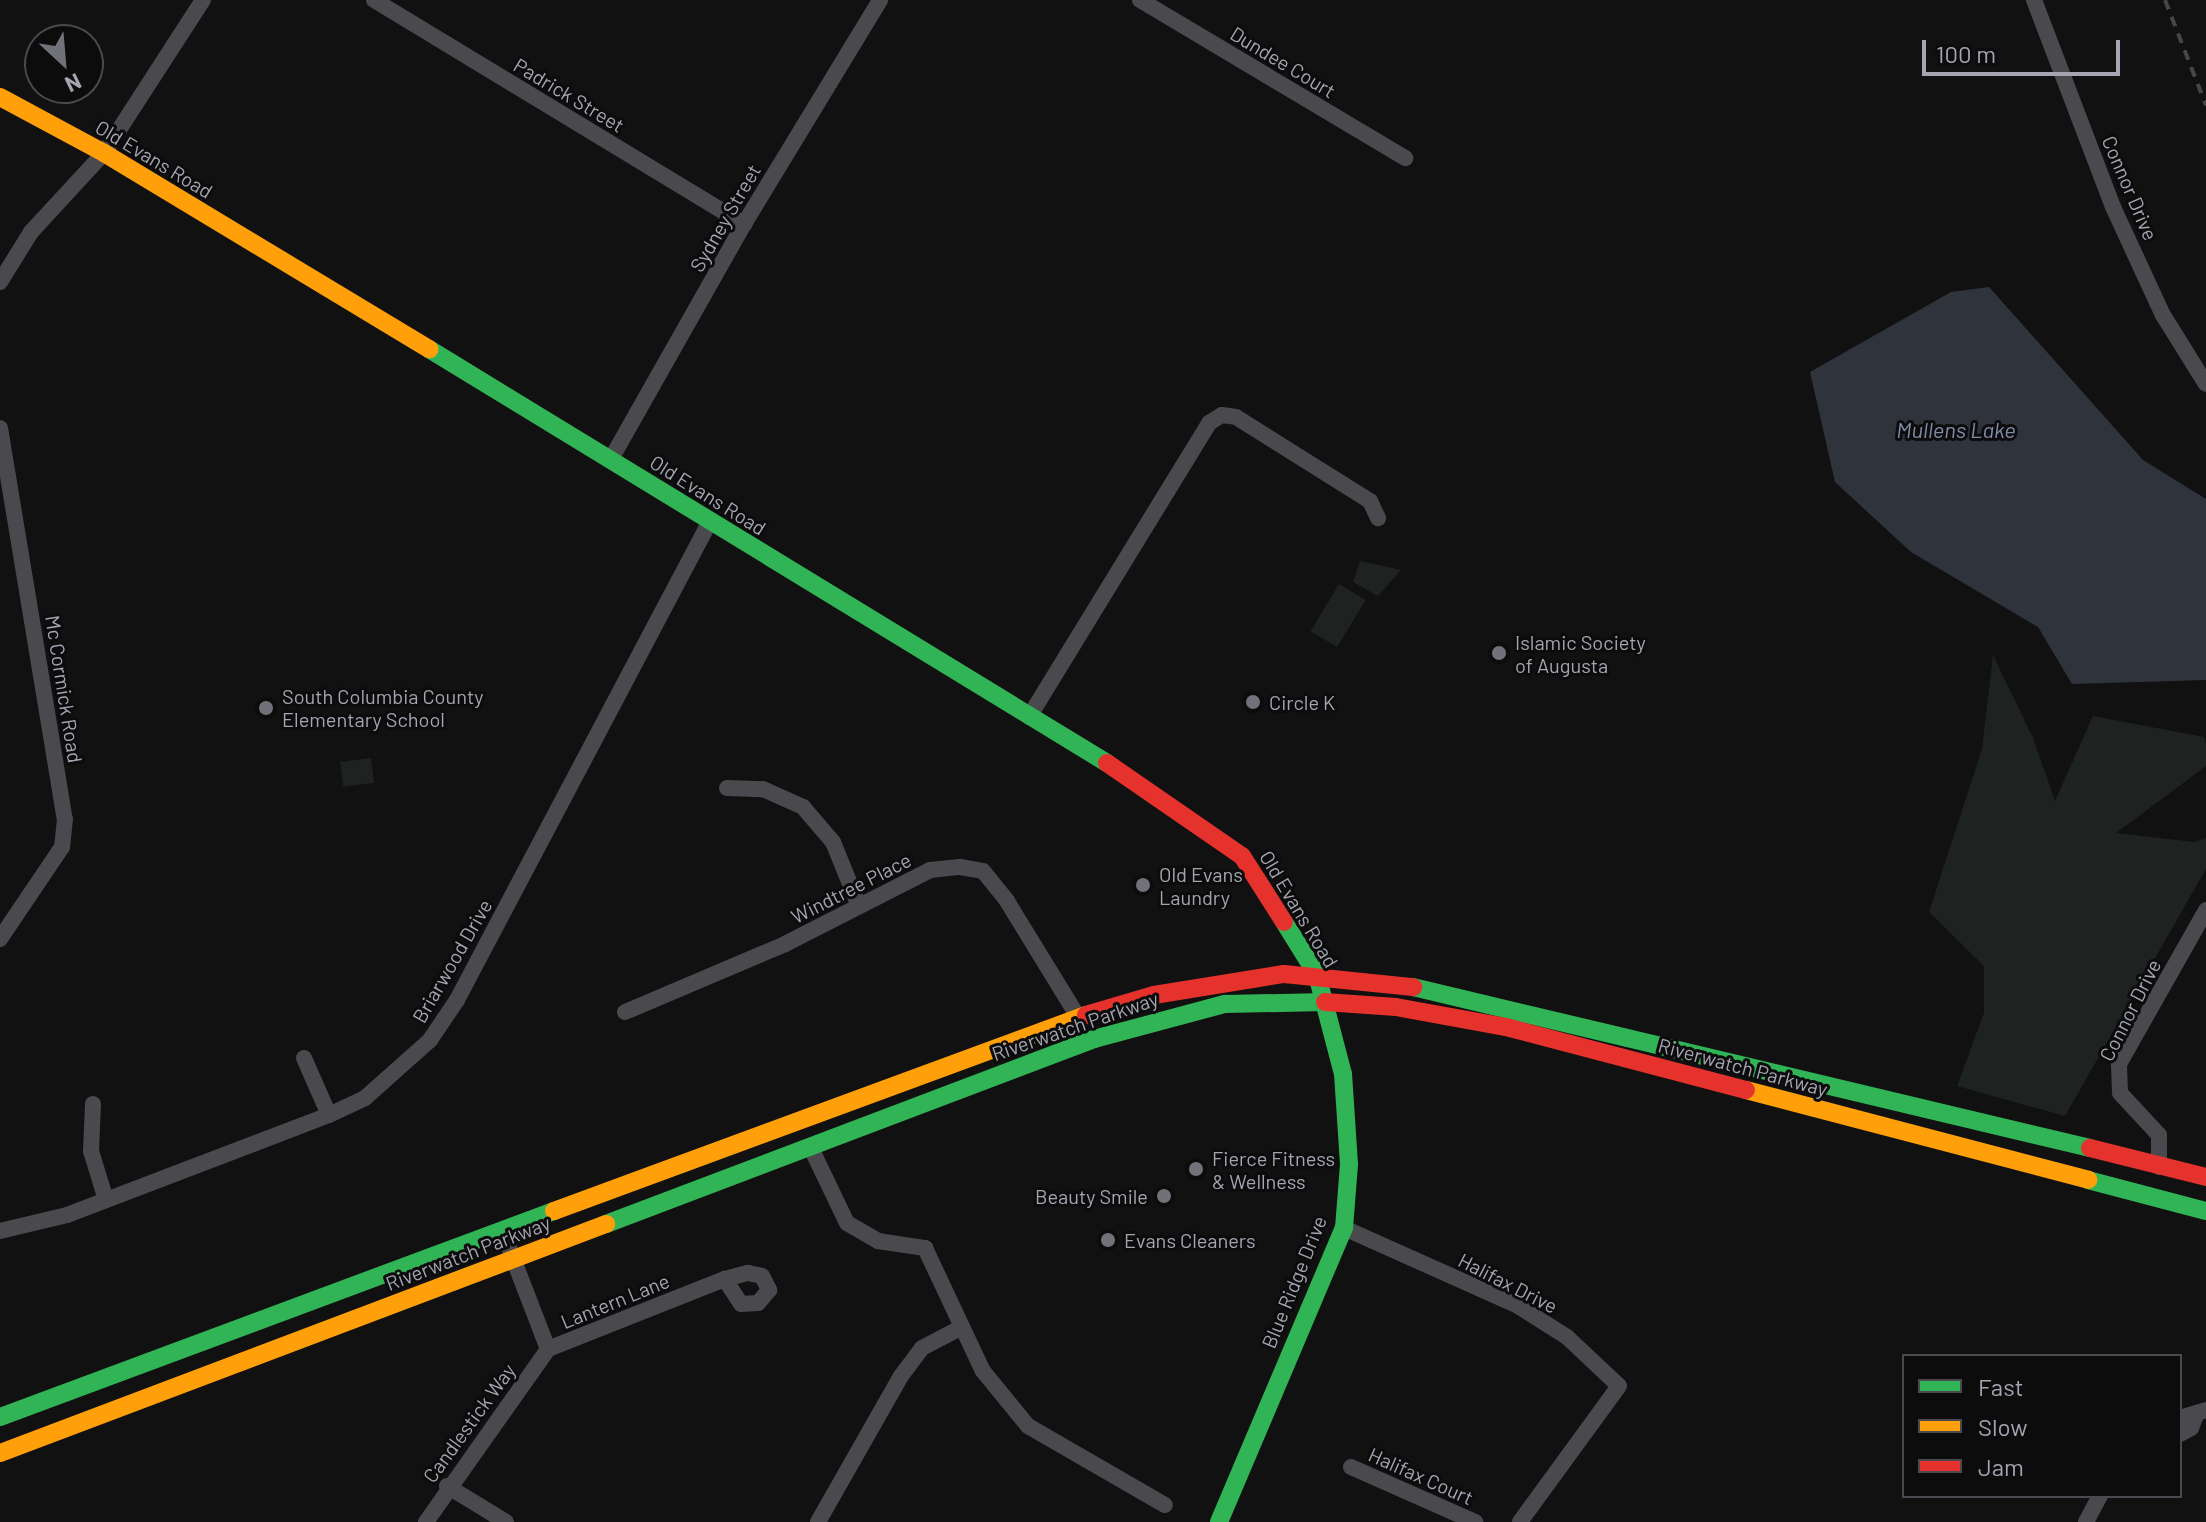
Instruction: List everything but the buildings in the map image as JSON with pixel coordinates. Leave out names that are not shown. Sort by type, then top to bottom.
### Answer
[{"type":"main road","name":"Old Evans Road","points":[[0,97],[104,153],[611,459],[709,523],[1205,825],[1242,856],[1317,975],[1322,1001]]},
{"type":"main road","name":"Riverwatch Parkway","points":[[0,1417],[1078,1017],[1154,995],[1284,974],[1428,988],[1502,1004],[2206,1177]]},
{"type":"main road","name":"Riverwatch Parkway","points":[[0,1453],[514,1258],[1154,1021],[1225,1004],[1322,1001],[1396,1007],[1506,1027],[2206,1211]]},
{"type":"main road","name":"Blue Ridge Drive","points":[[1219,1522],[1344,1228],[1349,1164],[1343,1074],[1322,1001]]},
{"type":"street","points":[[0,282],[31,232],[104,153],[203,0]]},
{"type":"street","name":"Padrick Street","points":[[374,0],[744,224]]},
{"type":"street","name":"Sydney Street","points":[[611,459],[744,224],[880,0]]},
{"type":"street","name":"Dundee Court","points":[[1140,0],[1405,158]]},
{"type":"street","name":"Connor Drive","points":[[2034,0],[2113,207],[2163,315],[2206,384]]},
{"type":"street","points":[[1029,717],[1209,423],[1222,415],[1236,417],[1370,501],[1378,518]]},
{"type":"street","name":"Mc Cormick Road","points":[[0,428],[65,819],[62,847],[0,939]]},
{"type":"street","name":"Briarwood Drive","points":[[0,1231],[106,1200],[329,1115],[365,1098],[396,1074],[430,1040],[457,1000],[709,523]]},
{"type":"street","points":[[727,788],[763,789],[803,807],[833,842],[859,906]]},
{"type":"street","name":"Windtree Place","points":[[625,1012],[785,944],[930,870],[983,871],[1078,1017]]},
{"type":"street","name":"Connor Drive","points":[[2159,1167],[2159,1135],[2120,1093],[2119,1064],[2206,910]]},
{"type":"street","points":[[304,1058],[329,1115]]},
{"type":"street","points":[[93,1104],[91,1151],[106,1200]]},
{"type":"street","points":[[811,1148],[847,1223],[878,1241],[925,1248],[983,1371],[1028,1426],[1165,1505]]},
{"type":"street","name":"Halifax Drive","points":[[1344,1228],[1518,1306],[1567,1337],[1619,1386],[1520,1522]]},
{"type":"street","name":"Lantern Lane","points":[[503,1232],[548,1349],[725,1279]]},
{"type":"street","points":[[818,1522],[901,1376],[922,1348],[962,1327]]},
{"type":"street","name":"Candlestick Way","points":[[426,1522],[447,1486],[548,1349]]},
{"type":"street","points":[[2182,1433],[2191,1428],[2194,1414]]},
{"type":"street","name":"Halifax Court","points":[[1351,1467],[1475,1522]]},
{"type":"street","points":[[447,1486],[506,1522]]},
{"type":"street","points":[[2086,1522],[2099,1498]]},
{"type":"shaded area","points":[[1360,561],[1401,570],[1378,596],[1353,582]]},
{"type":"shaded area","points":[[1339,584],[1366,600],[1337,647],[1311,631]]},
{"type":"shaded area","points":[[1993,655],[2033,738],[2055,801],[2093,716],[2204,737],[2206,743],[2206,766],[2116,833],[2194,842],[2206,838],[2206,869],[2065,1116],[1957,1086],[1984,1013],[1984,966],[1929,912],[1982,749]]},
{"type":"shaded area","points":[[371,758],[374,783],[343,787],[340,762]]},
{"type":"water","name":"Mullens Lake","points":[[1989,287],[2143,460],[2206,499],[2206,680],[2072,684],[2038,627],[1911,552],[1835,482],[1810,372],[1951,292]]},
{"type":"railway","points":[[2165,0],[2206,105]]},
{"type":"traffic: fast","points":[[429,349],[1107,763]]},
{"type":"traffic: fast","points":[[1219,1522],[1344,1228],[1349,1164],[1343,1074],[1317,975],[1284,922]]},
{"type":"traffic: fast","points":[[1413,987],[2090,1148]]},
{"type":"traffic: fast","points":[[606,1224],[1094,1039],[1225,1004],[1325,1002]]},
{"type":"traffic: fast","points":[[2088,1180],[2206,1211]]},
{"type":"traffic: fast","points":[[0,1417],[554,1211]]},
{"type":"traffic: slow","points":[[0,97],[104,153],[429,349]]},
{"type":"traffic: slow","points":[[554,1211],[1086,1015]]},
{"type":"traffic: slow","points":[[1746,1090],[2088,1180]]},
{"type":"traffic: slow","points":[[0,1453],[606,1224]]},
{"type":"traffic: jam","points":[[1107,763],[1242,856],[1284,922]]},
{"type":"traffic: jam","points":[[1086,1015],[1154,995],[1284,974],[1413,987]]},
{"type":"traffic: jam","points":[[1325,1002],[1396,1007],[1506,1027],[1746,1090]]},
{"type":"traffic: jam","points":[[2090,1148],[2206,1177]]},
{"type":"place","name":"Islamic Society of Augusta","points":[[1499,653]]},
{"type":"place","name":"Circle K","points":[[1253,702]]},
{"type":"place","name":"South Columbia County Elementary School","points":[[266,708]]},
{"type":"place","name":"Old Evans Laundry","points":[[1143,885]]},
{"type":"place","name":"Fierce Fitness & Wellness","points":[[1196,1169]]},
{"type":"place","name":"Beauty Smile","points":[[1164,1196]]},
{"type":"place","name":"Evans Cleaners","points":[[1108,1240]]}]
